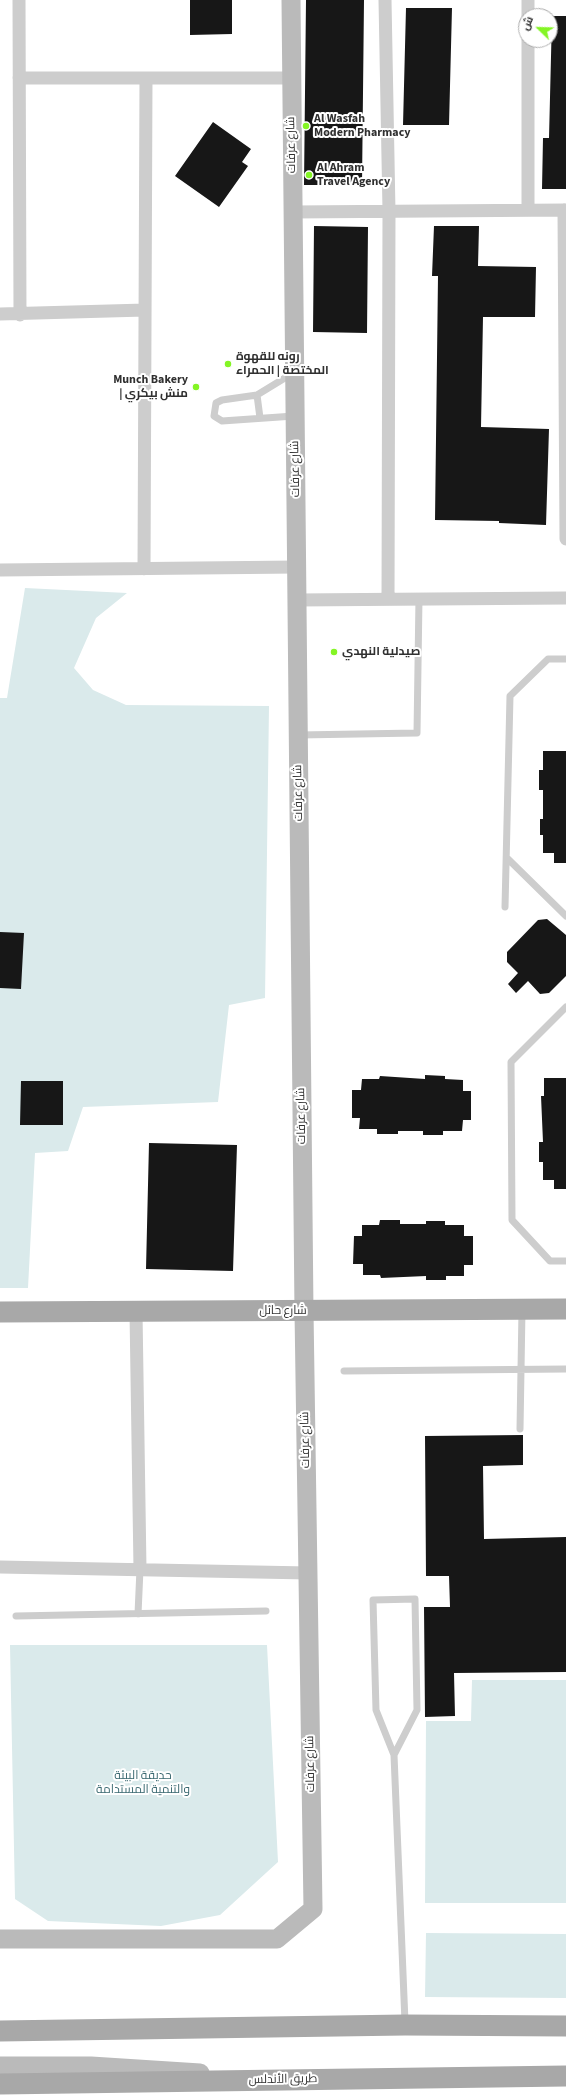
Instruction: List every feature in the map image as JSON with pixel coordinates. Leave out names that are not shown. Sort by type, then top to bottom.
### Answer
[{"type":"main road","name":"شارع حائل","points":[[0,1312],[566,1310]]},
{"type":"main road","points":[[0,2031],[405,2026],[566,2026]]},
{"type":"main road","name":"طريق الأندلس","points":[[0,2084],[566,2076]]},
{"type":"street","points":[[19,0],[20,315]]},
{"type":"street","name":"شارع عرفات","points":[[0,1939],[277,1939],[313,1909],[304,1311],[291,0]]},
{"type":"street","points":[[385,0],[389,211],[388,599]]},
{"type":"street","points":[[528,48],[528,210]]},
{"type":"street","points":[[19,78],[291,78]]},
{"type":"street","points":[[144,569],[146,78]]},
{"type":"street","points":[[293,212],[565,210],[566,539]]},
{"type":"street","points":[[0,314],[20,315],[145,310]]},
{"type":"street","points":[[0,570],[297,567]]},
{"type":"street","points":[[297,600],[566,598]]},
{"type":"street","points":[[136,1312],[140,1569]]},
{"type":"street","points":[[0,1567],[308,1573]]},
{"type":"street","points":[[0,2066],[92,2066],[312,2080]]},
{"type":"lane","points":[[294,372],[256,395],[222,400],[216,403],[214,416],[222,421],[295,416]]},
{"type":"lane","points":[[256,395],[260,418]]},
{"type":"lane","points":[[298,735],[418,733],[419,598]]},
{"type":"lane","points":[[505,907],[510,696],[548,659],[566,659]]},
{"type":"lane","points":[[507,858],[566,916]]},
{"type":"lane","points":[[566,1006],[511,1062],[511,1094],[512,1220],[550,1261],[566,1261]]},
{"type":"lane","points":[[520,1429],[522,1310]]},
{"type":"lane","points":[[344,1371],[566,1369]]},
{"type":"lane","points":[[138,1614],[140,1569]]},
{"type":"lane","points":[[394,1755],[417,1710],[415,1599],[373,1600],[376,1710],[394,1755],[405,2026]]},
{"type":"lane","points":[[16,1616],[266,1611]]},
{"type":"green space","points":[[25,588],[127,593],[96,618],[74,668],[93,690],[126,705],[269,706],[265,998],[229,1005],[218,1102],[83,1107],[68,1151],[35,1153],[28,1288],[0,1288],[0,698],[7,698]]},
{"type":"green space","name":"حديقة البيئة والتنمية المستدامة","points":[[10,1645],[267,1645],[278,1862],[220,1915],[161,1926],[48,1921],[15,1899]]},
{"type":"green space","points":[[472,1680],[566,1680],[566,1903],[425,1903],[426,1721],[471,1721]]},
{"type":"green space","points":[[426,1933],[566,1934],[566,1998],[425,1997]]},
{"type":"building","points":[[190,0],[232,0],[232,34],[190,35]]},
{"type":"building","points":[[306,0],[364,0],[362,185],[304,185]]},
{"type":"building","points":[[406,8],[452,8],[449,125],[403,125]]},
{"type":"building","points":[[558,16],[566,16],[566,189],[542,189],[543,138],[549,138],[551,48],[558,48]]},
{"type":"building","points":[[213,122],[251,149],[242,162],[248,166],[219,207],[175,176]]},
{"type":"building","points":[[314,226],[368,227],[367,333],[313,332]]},
{"type":"building","points":[[434,226],[479,226],[478,266],[536,267],[535,317],[483,317],[481,427],[549,429],[546,525],[499,523],[499,521],[435,520],[438,276],[432,276]]},
{"type":"building","points":[[543,751],[566,751],[566,863],[554,863],[554,853],[543,853],[543,835],[540,835],[540,819],[543,819],[543,790],[539,790],[539,770],[543,770]]},
{"type":"building","points":[[547,919],[566,935],[566,976],[549,993],[540,994],[528,981],[516,993],[508,984],[518,973],[507,962],[507,952],[538,920]]},
{"type":"building","points":[[0,932],[24,933],[21,989],[0,988]]},
{"type":"building","points":[[425,1075],[445,1076],[445,1079],[463,1080],[463,1091],[471,1091],[471,1120],[463,1120],[462,1131],[443,1131],[443,1135],[423,1135],[423,1131],[398,1131],[398,1134],[377,1134],[377,1129],[359,1129],[360,1118],[352,1118],[352,1090],[361,1090],[362,1079],[379,1079],[380,1076],[425,1079]]},
{"type":"building","points":[[544,1078],[566,1078],[566,1189],[554,1189],[554,1180],[543,1180],[543,1162],[539,1162],[539,1142],[543,1142],[541,1096],[544,1096]]},
{"type":"building","points":[[21,1081],[63,1081],[63,1125],[20,1125]]},
{"type":"building","points":[[149,1143],[237,1145],[233,1271],[146,1269]]},
{"type":"building","points":[[380,1220],[400,1220],[400,1224],[426,1224],[426,1221],[445,1221],[445,1225],[464,1225],[464,1236],[473,1236],[473,1265],[464,1265],[464,1276],[446,1276],[446,1280],[426,1280],[426,1276],[381,1278],[380,1275],[363,1275],[363,1264],[353,1264],[354,1236],[362,1236],[362,1225],[379,1225]]},
{"type":"building","points":[[523,1435],[523,1465],[483,1466],[484,1539],[566,1537],[566,1672],[454,1673],[455,1716],[425,1717],[424,1607],[450,1607],[449,1576],[426,1576],[425,1436]]},
{"type":"place","name":"Al Wasfah Modern Pharmacy","points":[[306,126]]},
{"type":"place","name":"Al Ahram Travel Agency","points":[[309,175]]},
{"type":"place","name":"رونه للقهوة المختصة | الحمراء","points":[[228,364]]},
{"type":"place","name":"Munch Bakery | منش بيكري","points":[[196,387]]},
{"type":"place","name":"صيدلية النهدي","points":[[334,652]]}]
